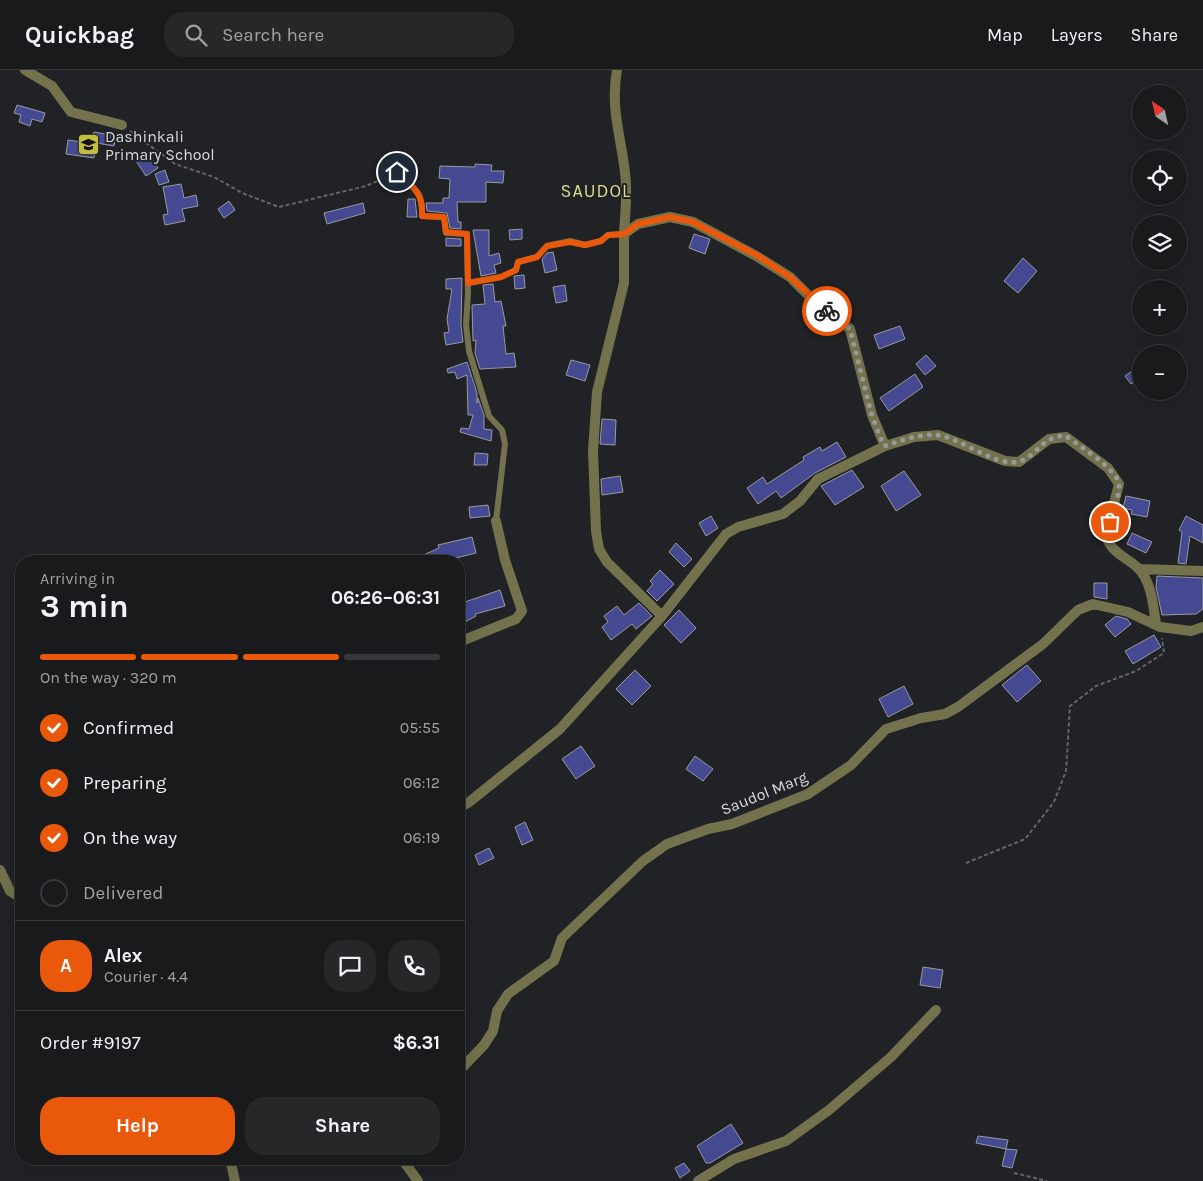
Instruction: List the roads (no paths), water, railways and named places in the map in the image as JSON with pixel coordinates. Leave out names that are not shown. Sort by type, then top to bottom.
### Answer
[{"type":"street","points":[[25,70],[52,86],[71,112],[122,125]]},
{"type":"street","points":[[617,70],[613,90],[616,124],[626,174],[624,284],[598,392],[593,451],[596,530],[600,549],[607,562],[662,616]]},
{"type":"street","points":[[624,234],[638,224],[670,217],[693,222],[758,256],[790,277],[810,297],[850,329],[872,416],[884,446]]},
{"type":"street","points":[[465,805],[560,729],[662,616],[726,534],[738,526],[783,514],[800,501],[818,479],[884,446],[914,437],[938,435],[1005,461],[1019,462],[1049,439],[1066,436],[1108,468],[1119,484],[1106,535],[1112,548],[1139,569],[1151,593],[1158,626]]},
{"type":"street","points":[[465,640],[516,619],[522,611],[505,560],[496,521]]},
{"type":"street","points":[[1139,569],[1203,571]]},
{"type":"street","name":"Saudol Marg","points":[[465,1064],[493,1030],[497,1011],[508,994],[554,961],[562,938],[643,861],[667,844],[708,829],[732,824],[808,794],[851,765],[886,729],[921,718],[944,714],[958,707],[1044,644],[1078,610],[1093,604],[1112,607],[1158,626],[1191,631],[1203,627]]},
{"type":"street","points":[[0,870],[10,891],[15,894]]},
{"type":"street","points":[[698,1181],[734,1159],[786,1141],[828,1110],[891,1057],[936,1010]]},
{"type":"street","points":[[231,1165],[235,1181]]},
{"type":"street","points":[[407,1165],[418,1181]]},
{"type":"lane","points":[[397,172],[420,194],[422,216],[444,217],[446,232],[467,234],[468,283],[466,325],[469,351],[489,416],[502,430],[505,444],[496,521]]},
{"type":"lane","points":[[468,283],[508,275],[516,270],[518,262],[537,257],[547,246],[570,242],[585,245],[601,241],[608,235],[624,234]]},
{"type":"place","name":"Dashinkali Primary School","points":[[89,145]]},
{"type":"district","name":"SAUDOL","points":[[596,191]]}]
